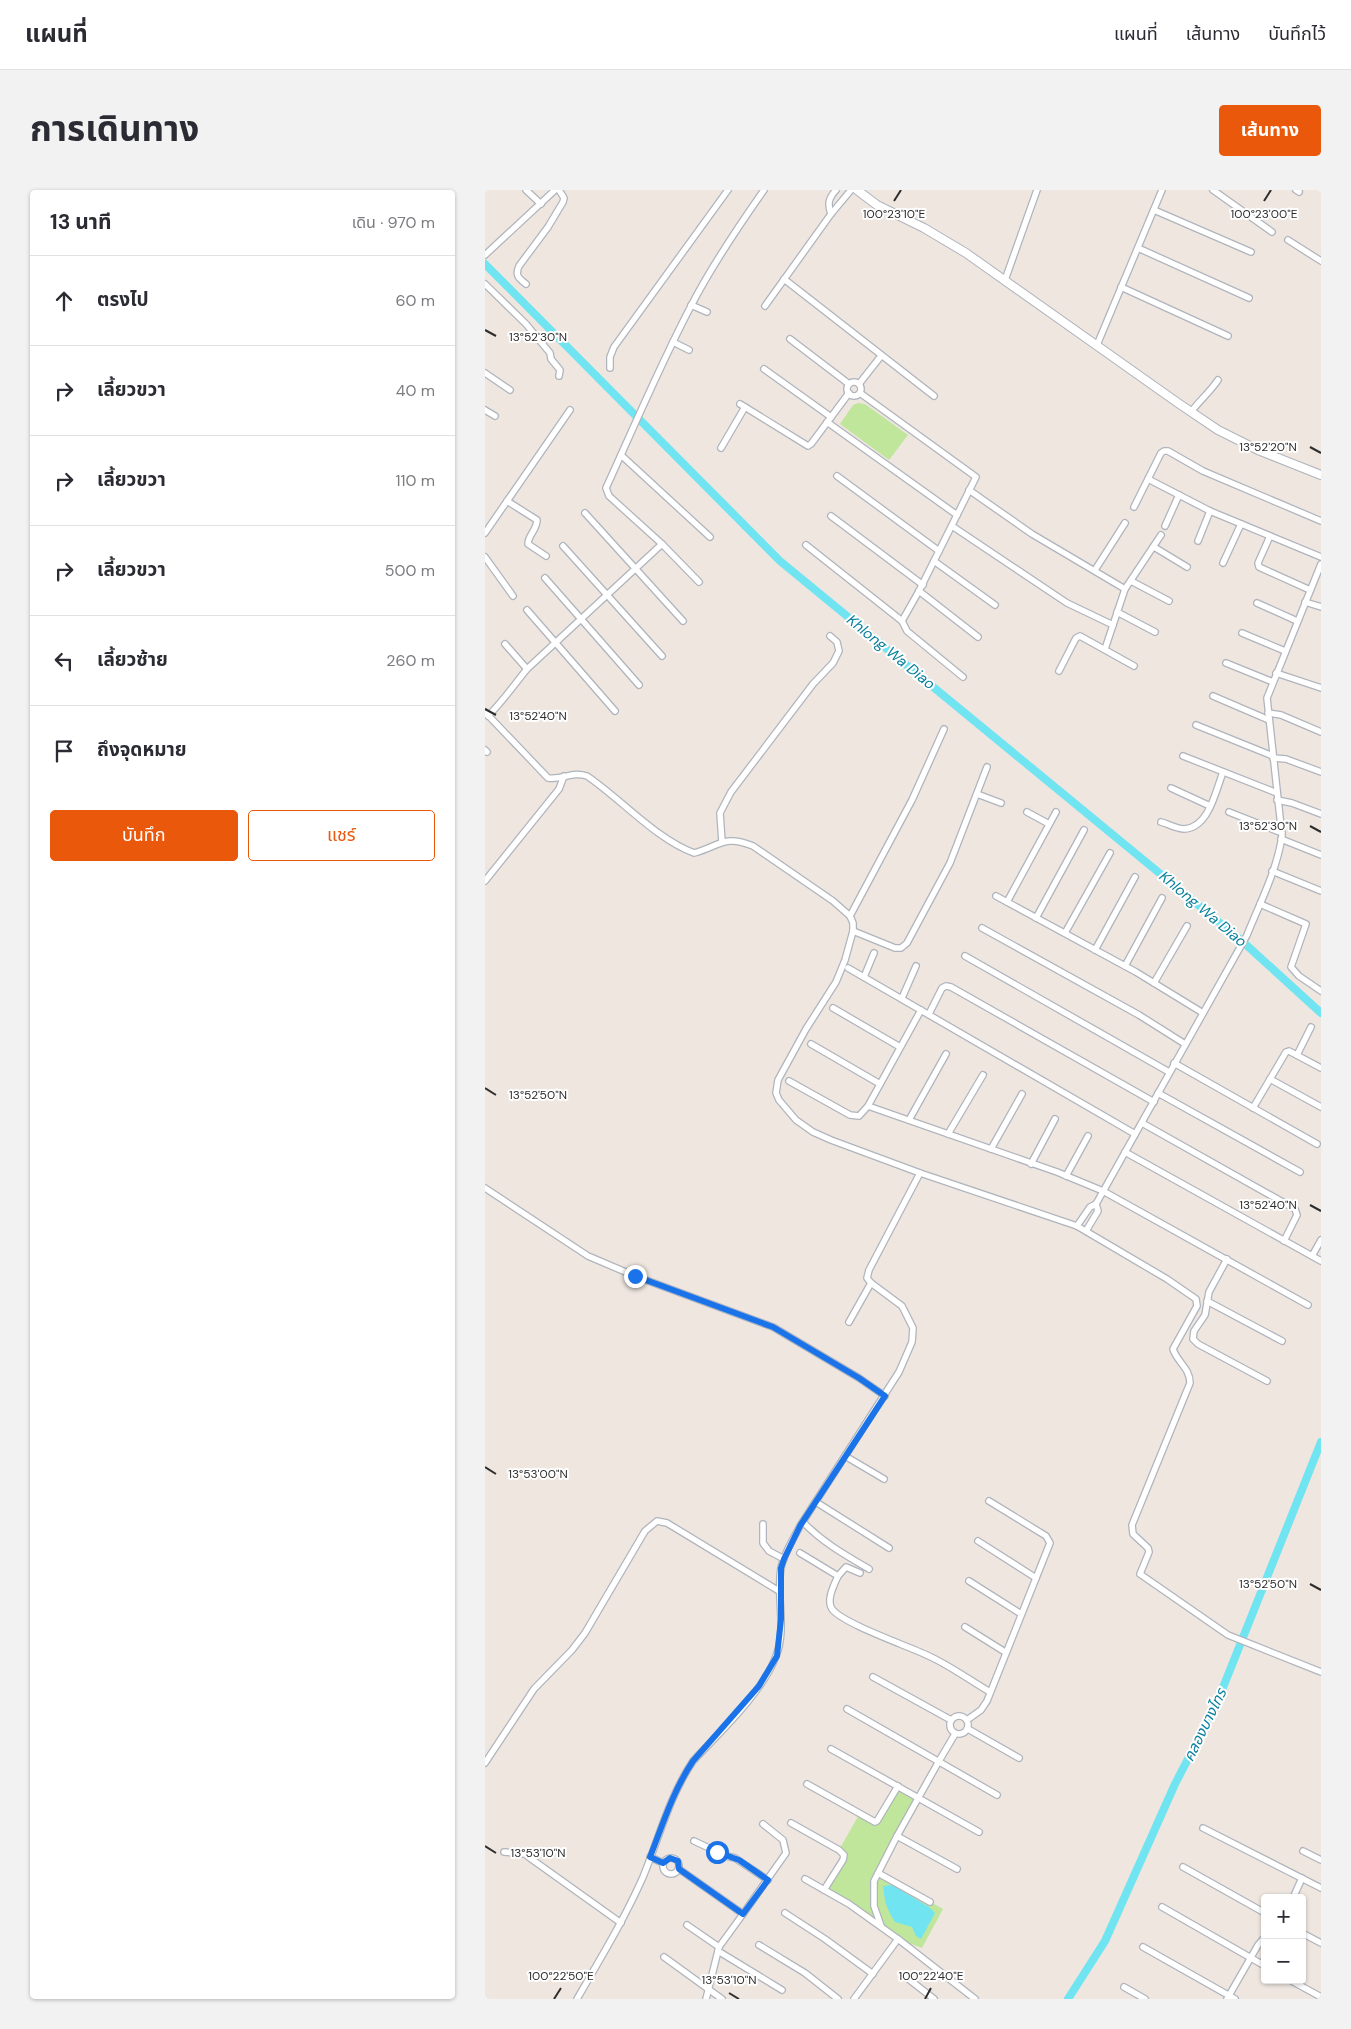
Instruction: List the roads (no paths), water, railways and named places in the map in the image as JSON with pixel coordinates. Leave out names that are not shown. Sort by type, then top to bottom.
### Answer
[{"type":"street","points":[[526,190],[541,204]]},
{"type":"street","points":[[485,255],[555,190]]},
{"type":"street","points":[[526,284],[517,276],[516,272],[563,202],[564,198],[559,190]]},
{"type":"street","points":[[610,368],[610,357],[614,347],[728,190]]},
{"type":"street","points":[[699,582],[662,544],[609,496],[606,488],[629,433],[691,305],[723,250],[764,190]]},
{"type":"street","points":[[831,214],[829,197],[835,190]]},
{"type":"street","points":[[765,306],[831,214],[851,190]]},
{"type":"street","points":[[857,190],[877,205],[924,228],[966,253],[1218,430],[1258,450],[1321,475]]},
{"type":"street","points":[[1005,280],[1037,190]]},
{"type":"street","points":[[1097,345],[1162,190]]},
{"type":"street","points":[[1213,190],[1273,232]]},
{"type":"street","points":[[1154,210],[1251,252]]},
{"type":"street","points":[[1288,240],[1321,261]]},
{"type":"street","points":[[1138,248],[1249,298]]},
{"type":"street","points":[[784,279],[934,396]]},
{"type":"street","points":[[485,284],[526,324],[550,353],[551,359],[560,370],[559,376]]},
{"type":"street","points":[[1121,287],[1228,336]]},
{"type":"street","points":[[691,305],[707,312]]},
{"type":"street","points":[[790,339],[849,384]]},
{"type":"street","points":[[673,342],[689,350]]},
{"type":"street","points":[[859,384],[881,356]]},
{"type":"street","points":[[764,369],[957,515]]},
{"type":"street","points":[[485,373],[510,390]]},
{"type":"street","points":[[1191,412],[1200,400],[1211,391],[1218,380]]},
{"type":"street","points":[[849,384],[855,382],[859,384]]},
{"type":"street","points":[[849,384],[847,388],[849,393],[855,396],[860,393]]},
{"type":"street","points":[[859,384],[861,387],[860,393]]},
{"type":"street","points":[[721,448],[743,406],[808,446],[849,393]]},
{"type":"street","points":[[860,393],[976,477],[935,561],[902,621]]},
{"type":"street","points":[[485,410],[495,416]]},
{"type":"street","points":[[485,533],[570,410]]},
{"type":"street","points":[[1134,507],[1147,479],[1164,450],[1203,472],[1321,522]]},
{"type":"street","points":[[621,454],[710,538]]},
{"type":"street","points":[[837,476],[939,551]]},
{"type":"street","points":[[1147,479],[1210,511],[1321,557]]},
{"type":"street","points":[[969,490],[1032,534],[1125,589]]},
{"type":"street","points":[[1165,526],[1179,495]]},
{"type":"street","points":[[507,501],[537,520],[536,527],[527,540],[528,544],[546,556]]},
{"type":"street","points":[[1199,542],[1210,511]]},
{"type":"street","points":[[585,513],[683,621]]},
{"type":"street","points":[[831,516],[923,584]]},
{"type":"street","points":[[1095,570],[1125,523]]},
{"type":"street","points":[[1223,564],[1241,524]]},
{"type":"street","points":[[952,526],[1067,603],[1113,625]]},
{"type":"street","points":[[1105,650],[1125,589],[1161,535]]},
{"type":"street","points":[[1270,536],[1258,563],[1259,567],[1310,590]]},
{"type":"street","points":[[662,544],[527,669],[502,702],[487,714],[542,774],[548,778],[555,779],[579,773],[587,776],[652,827],[685,850],[694,853],[722,842],[739,840],[753,846],[833,901],[850,916],[853,923],[853,931],[845,960],[836,982],[806,1029],[778,1080],[776,1093],[779,1100],[796,1120],[813,1132],[831,1140],[920,1173],[1077,1226],[1167,1279],[1196,1299],[1198,1302],[1173,1349],[1188,1370],[1190,1382],[1132,1525],[1133,1534],[1146,1544],[1149,1552],[1140,1574],[1230,1636],[1321,1672]]},
{"type":"street","points":[[806,545],[902,621],[907,631],[963,677]]},
{"type":"street","points":[[563,546],[662,656]]},
{"type":"street","points":[[1153,546],[1187,567]]},
{"type":"street","points":[[485,557],[513,596]]},
{"type":"street","points":[[935,561],[995,605]]},
{"type":"street","points":[[1077,1226],[1090,1207],[1096,1204],[1154,1102],[1174,1063],[1247,935],[1260,904],[1272,871],[1281,836],[1267,698],[1321,565]]},
{"type":"street","points":[[545,578],[639,685]]},
{"type":"street","points":[[1131,581],[1169,601]]},
{"type":"street","points":[[919,591],[978,637]]},
{"type":"street","points":[[1305,602],[1321,607]]},
{"type":"street","points":[[1257,603],[1297,621]]},
{"type":"street","points":[[527,610],[615,711]]},
{"type":"street","points":[[1117,612],[1155,632]]},
{"type":"street","points":[[1242,633],[1285,651]]},
{"type":"street","points":[[722,842],[719,813],[731,792],[813,684],[833,662],[839,650],[837,642],[831,636]]},
{"type":"street","points":[[1059,671],[1077,636],[1134,666]]},
{"type":"street","points":[[505,644],[527,669]]},
{"type":"street","points":[[1226,663],[1273,682]]},
{"type":"street","points":[[1277,672],[1321,688]]},
{"type":"street","points":[[1213,696],[1268,716],[1281,715],[1321,732]]},
{"type":"street","points":[[1196,725],[1273,757],[1286,759],[1321,772]]},
{"type":"street","points":[[850,916],[912,800],[944,729]]},
{"type":"street","points":[[1183,756],[1277,793]]},
{"type":"street","points":[[853,931],[895,948],[901,948],[907,943],[949,863],[987,767]]},
{"type":"street","points":[[1161,822],[1179,828],[1192,827],[1205,816],[1223,772]]},
{"type":"street","points":[[485,881],[554,795],[564,776]]},
{"type":"street","points":[[1171,788],[1210,806]]},
{"type":"street","points":[[977,794],[1001,803]]},
{"type":"street","points":[[1277,800],[1292,802],[1321,814]]},
{"type":"street","points":[[1027,812],[1049,824]]},
{"type":"street","points":[[1007,902],[1056,812]]},
{"type":"street","points":[[1229,812],[1321,855]]},
{"type":"street","points":[[1036,918],[1084,830]]},
{"type":"street","points":[[1065,934],[1110,853]]},
{"type":"street","points":[[1272,871],[1321,891]]},
{"type":"street","points":[[1095,950],[1135,877]]},
{"type":"street","points":[[996,896],[1125,966],[1203,1012]]},
{"type":"street","points":[[1125,966],[1162,898]]},
{"type":"street","points":[[1260,904],[1307,924],[1291,967],[1299,976],[1321,991]]},
{"type":"street","points":[[1154,983],[1187,926]]},
{"type":"street","points":[[982,928],[1139,1015],[1185,1044]]},
{"type":"street","points":[[864,977],[874,953]]},
{"type":"street","points":[[965,956],[1169,1072]]},
{"type":"street","points":[[902,998],[916,966]]},
{"type":"street","points":[[848,968],[1135,1134]]},
{"type":"street","points":[[929,1014],[942,988],[946,986],[951,987],[1154,1102]]},
{"type":"street","points":[[833,1008],[900,1047]]},
{"type":"street","points":[[789,1081],[855,1117],[863,1113],[921,1010]]},
{"type":"street","points":[[1297,1055],[1311,1027]]},
{"type":"street","points":[[811,1044],[880,1084]]},
{"type":"street","points":[[1253,1108],[1283,1054],[1289,1051],[1321,1068]]},
{"type":"street","points":[[909,1120],[946,1054]]},
{"type":"street","points":[[1174,1063],[1317,1144]]},
{"type":"street","points":[[948,1134],[983,1075]]},
{"type":"street","points":[[1270,1079],[1321,1107]]},
{"type":"street","points":[[1158,1093],[1300,1172]]},
{"type":"street","points":[[991,1149],[1021,1094]]},
{"type":"street","points":[[867,1106],[1066,1176],[1103,1191],[1308,1305]]},
{"type":"street","points":[[1031,1164],[1055,1119]]},
{"type":"street","points":[[1142,1123],[1295,1209],[1297,1215],[1284,1241]]},
{"type":"street","points":[[1066,1176],[1088,1136]]},
{"type":"street","points":[[1125,1152],[1321,1261]]},
{"type":"street","points":[[577,1999],[621,1923],[650,1857],[674,1794],[686,1771],[759,1686],[777,1656],[781,1619],[779,1591],[781,1568],[784,1559],[803,1522],[890,1388],[912,1342],[913,1328],[902,1306],[867,1278],[869,1270],[920,1173]]},
{"type":"street","points":[[485,1188],[588,1256],[635,1276],[773,1327],[859,1378],[885,1396]]},
{"type":"street","points":[[1086,1231],[1098,1211],[1096,1204]]},
{"type":"street","points":[[1312,1256],[1321,1240]]},
{"type":"street","points":[[1227,1259],[1209,1292],[1205,1315],[1194,1331],[1193,1339],[1198,1344],[1267,1381]]},
{"type":"street","points":[[849,1322],[871,1283]]},
{"type":"street","points":[[1207,1301],[1282,1341]]},
{"type":"street","points":[[845,1456],[883,1479]]},
{"type":"street","points":[[967,1720],[981,1710],[987,1701],[1050,1542],[1049,1539],[989,1501]]},
{"type":"street","points":[[816,1502],[889,1548]]},
{"type":"street","points":[[485,1763],[534,1689],[579,1642],[645,1531],[657,1521],[667,1523],[779,1591]]},
{"type":"street","points":[[803,1522],[812,1532],[839,1551],[869,1568]]},
{"type":"street","points":[[763,1524],[763,1543],[769,1551],[784,1559]]},
{"type":"street","points":[[978,1541],[1036,1578]]},
{"type":"street","points":[[800,1553],[838,1576]]},
{"type":"street","points":[[860,1573],[846,1567],[838,1576],[830,1603],[832,1608],[845,1620],[933,1658],[990,1692]]},
{"type":"street","points":[[969,1581],[1021,1614]]},
{"type":"street","points":[[965,1627],[1005,1652]]},
{"type":"street","points":[[873,1677],[951,1720]]},
{"type":"street","points":[[847,1709],[997,1795]]},
{"type":"street","points":[[951,1720],[959,1716],[967,1720]]},
{"type":"street","points":[[951,1720],[951,1731],[955,1734],[963,1734],[968,1729]]},
{"type":"street","points":[[967,1720],[968,1729]]},
{"type":"street","points":[[968,1729],[1019,1758]]},
{"type":"street","points":[[881,1926],[874,1906],[873,1889],[878,1872],[955,1734]]},
{"type":"street","points":[[831,1749],[979,1832]]},
{"type":"street","points":[[807,1784],[875,1822],[898,1786]]},
{"type":"street","points":[[791,1823],[839,1850],[843,1855],[843,1860],[825,1890]]},
{"type":"street","points":[[706,1999],[719,1949],[786,1853],[783,1840],[763,1824]]},
{"type":"street","points":[[1203,1828],[1321,1888]]},
{"type":"street","points":[[897,1836],[957,1869]]},
{"type":"street","points":[[694,1841],[726,1856],[735,1858],[768,1880]]},
{"type":"street","points":[[1303,1850],[1321,1860]]},
{"type":"street","points":[[504,1852],[525,1854],[621,1923]]},
{"type":"street","points":[[650,1857],[663,1863]]},
{"type":"street","points":[[670,1858],[674,1858],[678,1861],[679,1869],[677,1873],[668,1874],[665,1872],[663,1863],[670,1858]]},
{"type":"street","points":[[1183,1867],[1261,1911]]},
{"type":"street","points":[[679,1869],[743,1914]]},
{"type":"street","points":[[878,1872],[930,1902]]},
{"type":"street","points":[[1295,1894],[1302,1878]]},
{"type":"street","points":[[805,1879],[849,1904],[881,1926],[975,1999]]},
{"type":"street","points":[[1162,1907],[1261,1964]]},
{"type":"street","points":[[785,1913],[825,1938],[873,1974]]},
{"type":"street","points":[[687,1925],[719,1949],[781,1990]]},
{"type":"street","points":[[1306,1935],[1321,1943]]},
{"type":"street","points":[[854,1999],[898,1939]]},
{"type":"street","points":[[1228,1997],[1264,1939]]},
{"type":"street","points":[[759,1945],[805,1973],[838,1999]]},
{"type":"street","points":[[1143,1947],[1228,1997],[1235,1999]]},
{"type":"street","points":[[664,1957],[722,1999]]},
{"type":"street","points":[[906,1977],[934,1999]]},
{"type":"street","points":[[1297,1984],[1321,1997]]},
{"type":"street","points":[[1124,1988],[1145,1999]]},
{"type":"water","points":[[892,1885],[929,1907],[935,1913],[921,1939],[916,1936],[912,1927],[895,1922],[892,1917],[886,1904],[883,1886]]},
{"type":"waterway","name":"Khlong Wa Diao","points":[[485,264],[780,561],[1242,941],[1321,1013]]},
{"type":"waterway","name":"คลองบางไทร","points":[[1068,1999],[1105,1941],[1175,1784],[1216,1705],[1321,1442]]}]
